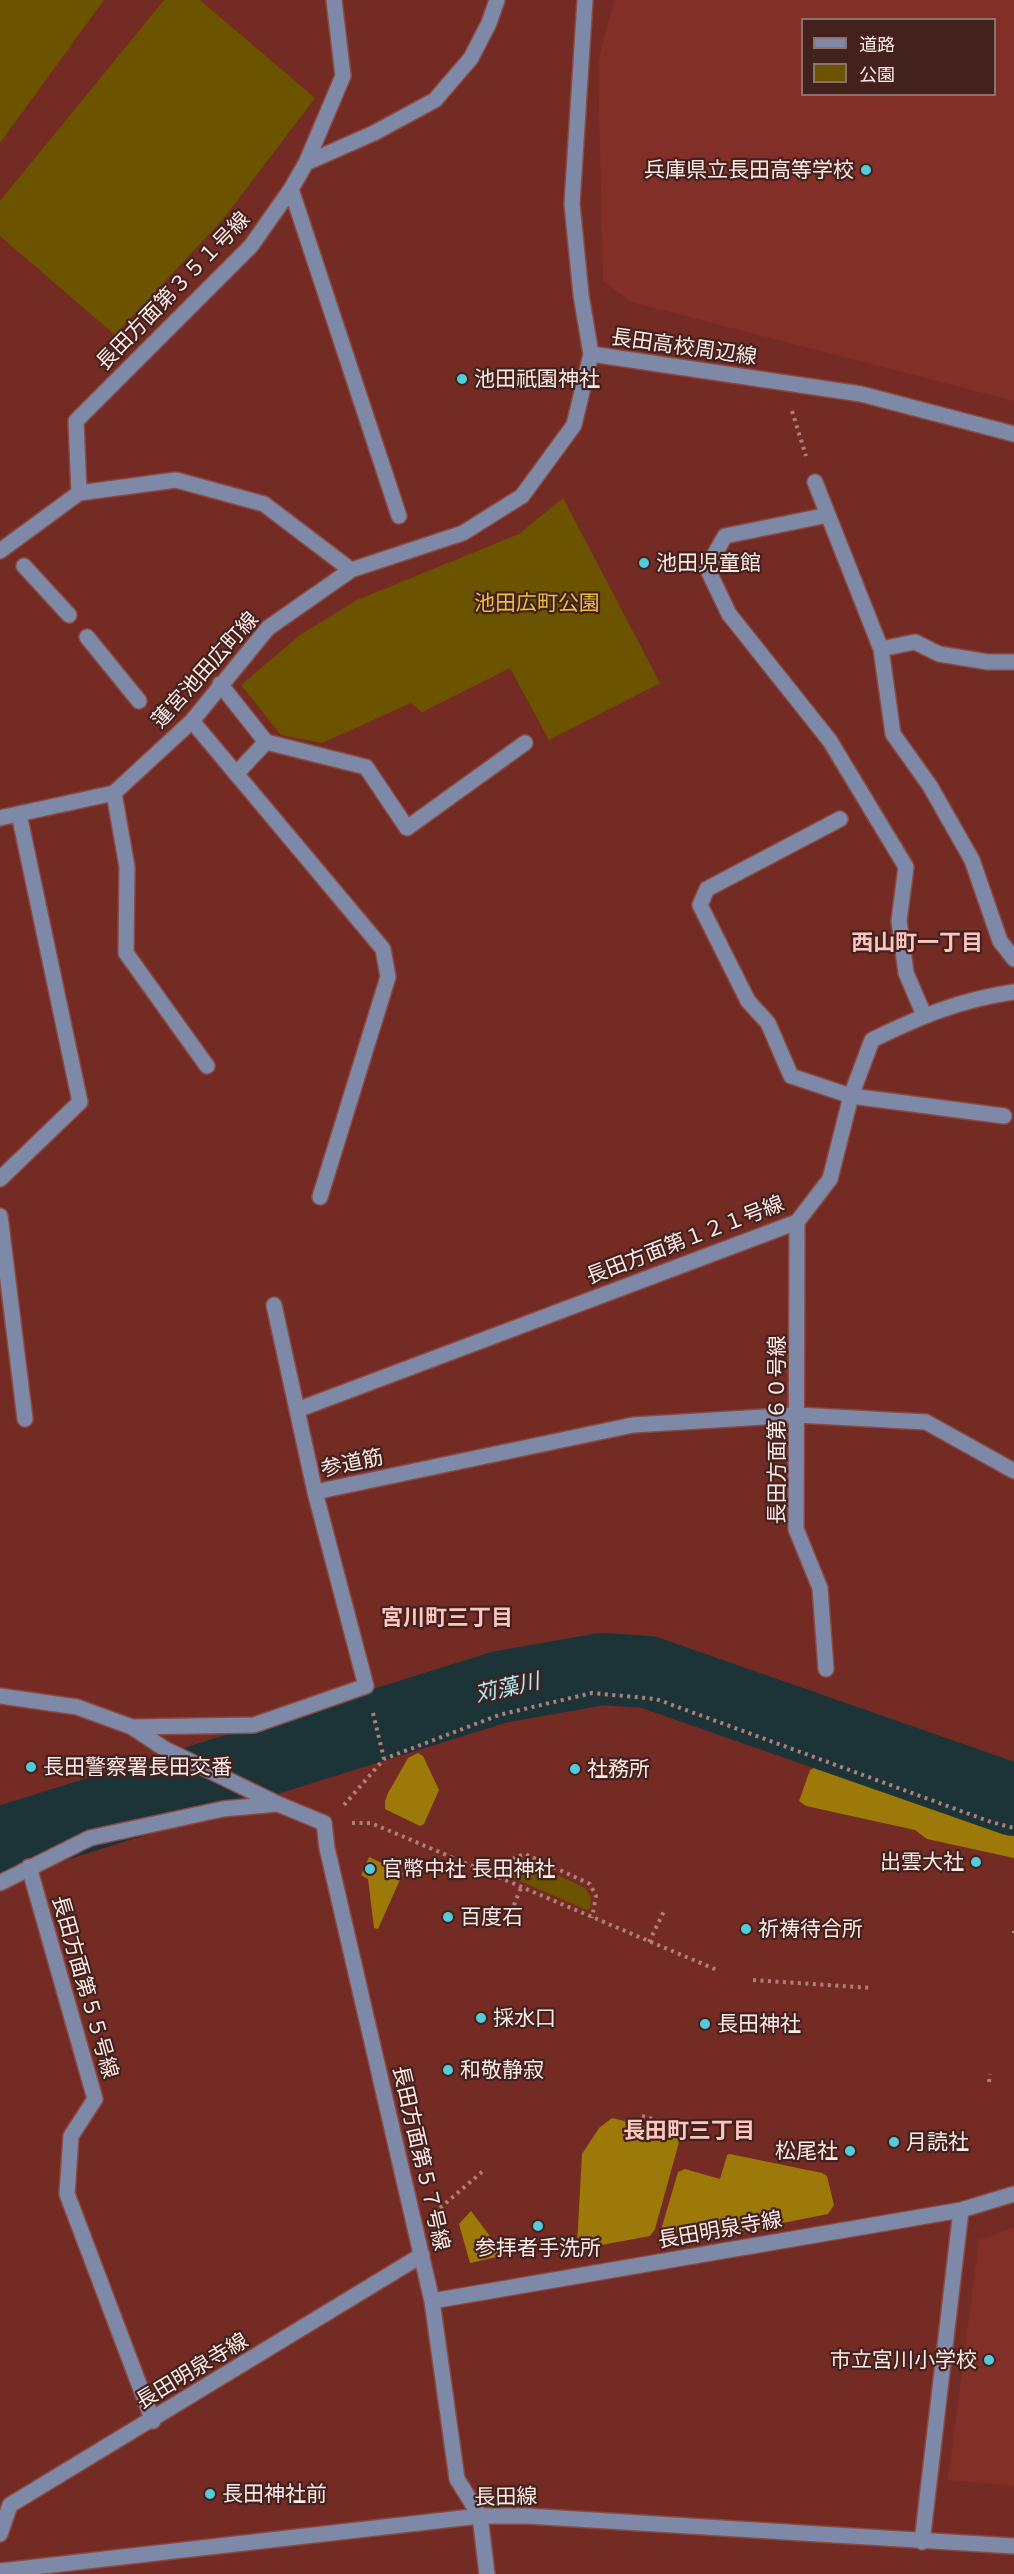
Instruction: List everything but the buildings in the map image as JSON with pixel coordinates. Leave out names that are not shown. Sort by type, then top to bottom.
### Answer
[{"type":"street","name":"長田方面第３５１号線","points":[[79,493],[76,421],[251,246],[291,189],[306,163],[343,76],[334,0]]},
{"type":"street","points":[[306,163],[374,133],[435,100],[471,58],[489,23],[497,0]]},
{"type":"street","name":"長田高校周辺線","points":[[585,0],[572,204],[581,295],[591,354],[861,394],[1014,434]]},
{"type":"street","points":[[291,189],[399,516]]},
{"type":"street","name":"蓮宮池田広町線","points":[[0,818],[114,793],[192,722],[220,684],[268,628],[351,570],[463,533],[522,496],[574,425],[591,354]]},
{"type":"street","points":[[0,551],[79,493],[176,480],[264,504],[351,570]]},
{"type":"street","points":[[815,482],[881,649],[893,734],[930,786],[972,860],[1000,941],[1014,959]]},
{"type":"street","points":[[828,515],[725,536],[707,568],[729,614],[830,741],[906,867],[899,921],[906,973],[924,1015]]},
{"type":"street","points":[[24,566],[69,615]]},
{"type":"street","points":[[87,637],[139,701]]},
{"type":"street","points":[[881,649],[915,642],[939,654],[988,662],[1014,662]]},
{"type":"street","points":[[220,684],[266,742],[366,767],[407,828],[525,743]]},
{"type":"street","points":[[192,722],[383,949],[388,977],[320,1197]]},
{"type":"street","points":[[236,774],[266,742]]},
{"type":"street","points":[[114,793],[127,867],[126,953],[207,1066]]},
{"type":"street","points":[[0,1179],[80,1102],[19,814]]},
{"type":"street","points":[[840,819],[707,889],[700,905],[748,1001],[768,1023],[791,1076],[851,1096],[1004,1116]]},
{"type":"street","name":"長田方面第１２１号線","points":[[297,1410],[797,1222],[830,1179],[851,1096],[872,1040],[924,1015],[976,998],[1014,992]]},
{"type":"street","points":[[0,1216],[8,1343],[25,1419]]},
{"type":"street","name":"長田方面第６０号線","points":[[797,1222],[796,1529],[820,1588],[826,1670]]},
{"type":"street","points":[[274,1305],[315,1492]]},
{"type":"street","name":"参道筋","points":[[132,1727],[254,1725],[366,1686],[315,1492],[633,1425],[798,1415],[926,1422],[1014,1471]]},
{"type":"street","name":"参道筋","points":[[0,1696],[77,1707],[132,1727],[165,1749],[278,1804]]},
{"type":"street","points":[[0,1883],[90,1838],[224,1809],[278,1804],[324,1823]]},
{"type":"street","name":"長田方面第５７号線","points":[[324,1823],[330,1860],[432,2301],[457,2479],[480,2516],[487,2574]]},
{"type":"street","name":"長田方面第５５号線","points":[[29,1867],[95,2099],[71,2136],[67,2194],[153,2421]]},
{"type":"street","name":"長田明泉寺線","points":[[432,2301],[961,2210],[1014,2194]]},
{"type":"street","points":[[922,2542],[961,2210]]},
{"type":"street","name":"長田明泉寺線","points":[[0,2534],[10,2505],[153,2421],[422,2255]]},
{"type":"street","name":"長田線","points":[[0,2571],[480,2516],[527,2516],[1014,2547]]},
{"type":"path","points":[[783,383],[815,482]]},
{"type":"path","points":[[324,1823],[355,1796],[384,1759],[499,1715],[592,1693],[656,1699],[991,1822],[1014,1828]]},
{"type":"path","points":[[371,1709],[384,1759]]},
{"type":"path","points":[[371,1823],[717,1970]]},
{"type":"path","points":[[500,1878],[515,1857],[525,1854],[590,1884],[596,1896],[592,1918]]},
{"type":"path","points":[[508,1919],[521,1888]]},
{"type":"path","points":[[649,1942],[665,1909]]},
{"type":"path","points":[[753,1980],[871,1988]]},
{"type":"path","points":[[989,2082],[990,2074]]},
{"type":"path","points":[[642,2116],[681,2127]]},
{"type":"path","points":[[460,2191],[483,2171]]},
{"type":"shaded area","points":[[614,0],[1014,0],[1014,401],[631,302],[603,281],[598,62]]},
{"type":"shaded area","points":[[418,1753],[423,1756],[439,1790],[424,1824],[420,1826],[385,1809],[388,1793],[408,1758]]},
{"type":"shaded area","points":[[819,1765],[1014,1836],[1014,1858],[927,1839],[915,1830],[806,1806],[799,1801],[810,1770]]},
{"type":"shaded area","points":[[369,1857],[403,1873],[378,1929],[374,1928],[368,1879],[361,1875]]},
{"type":"shaded area","points":[[612,2118],[681,2135],[655,2229],[650,2236],[580,2249],[577,2245],[582,2154],[599,2128]]},
{"type":"shaded area","points":[[727,2155],[822,2173],[827,2176],[834,2205],[828,2214],[712,2237],[687,2229],[664,2233],[661,2230],[678,2172],[685,2169],[720,2179]]},
{"type":"shaded area","points":[[471,2211],[502,2252],[501,2256],[470,2263],[459,2224]]},
{"type":"shaded area","name":"市立宮川小学校","points":[[1014,2227],[1014,2486],[948,2480],[979,2240]]},
{"type":"green space","points":[[0,0],[104,0],[0,143]]},
{"type":"green space","points":[[164,0],[200,0],[315,98],[224,218],[115,335],[0,236],[0,201]]},
{"type":"green space","name":"池田広町公園","points":[[563,498],[660,683],[549,740],[510,668],[422,712],[411,703],[322,743],[281,735],[241,685],[300,635],[357,600],[519,534]]},
{"type":"green space","points":[[526,1860],[585,1888],[591,1898],[590,1908],[587,1910],[511,1877],[518,1864]]},
{"type":"waterway","name":"苅藻川","points":[[0,1843],[500,1687],[602,1669],[648,1672],[1014,1800]]},
{"type":"place","name":"兵庫県立長田高等学校","points":[[866,170]]},
{"type":"place","name":"池田祇園神社","points":[[462,379]]},
{"type":"place","name":"池田児童館","points":[[644,563]]},
{"type":"place","name":"長田警察署長田交番","points":[[31,1767]]},
{"type":"place","name":"社務所","points":[[575,1769]]},
{"type":"place","name":"出雲大社","points":[[976,1862]]},
{"type":"place","name":"官幣中社 長田神社","points":[[370,1869]]},
{"type":"place","name":"百度石","points":[[448,1917]]},
{"type":"place","name":"祈祷待合所","points":[[746,1929]]},
{"type":"place","name":"採水口","points":[[481,2018]]},
{"type":"place","name":"長田神社","points":[[705,2024]]},
{"type":"place","name":"和敬静寂","points":[[448,2070]]},
{"type":"place","name":"月読社","points":[[894,2142]]},
{"type":"place","name":"松尾社","points":[[850,2151]]},
{"type":"place","name":"参拝者手洗所","points":[[538,2226]]},
{"type":"place","name":"市立宮川小学校","points":[[989,2360]]},
{"type":"place","name":"長田神社前","points":[[210,2494]]},
{"type":"district","name":"西山町一丁目","points":[[917,943]]},
{"type":"district","name":"宮川町三丁目","points":[[447,1618]]},
{"type":"district","name":"長田町三丁目","points":[[689,2131]]}]
